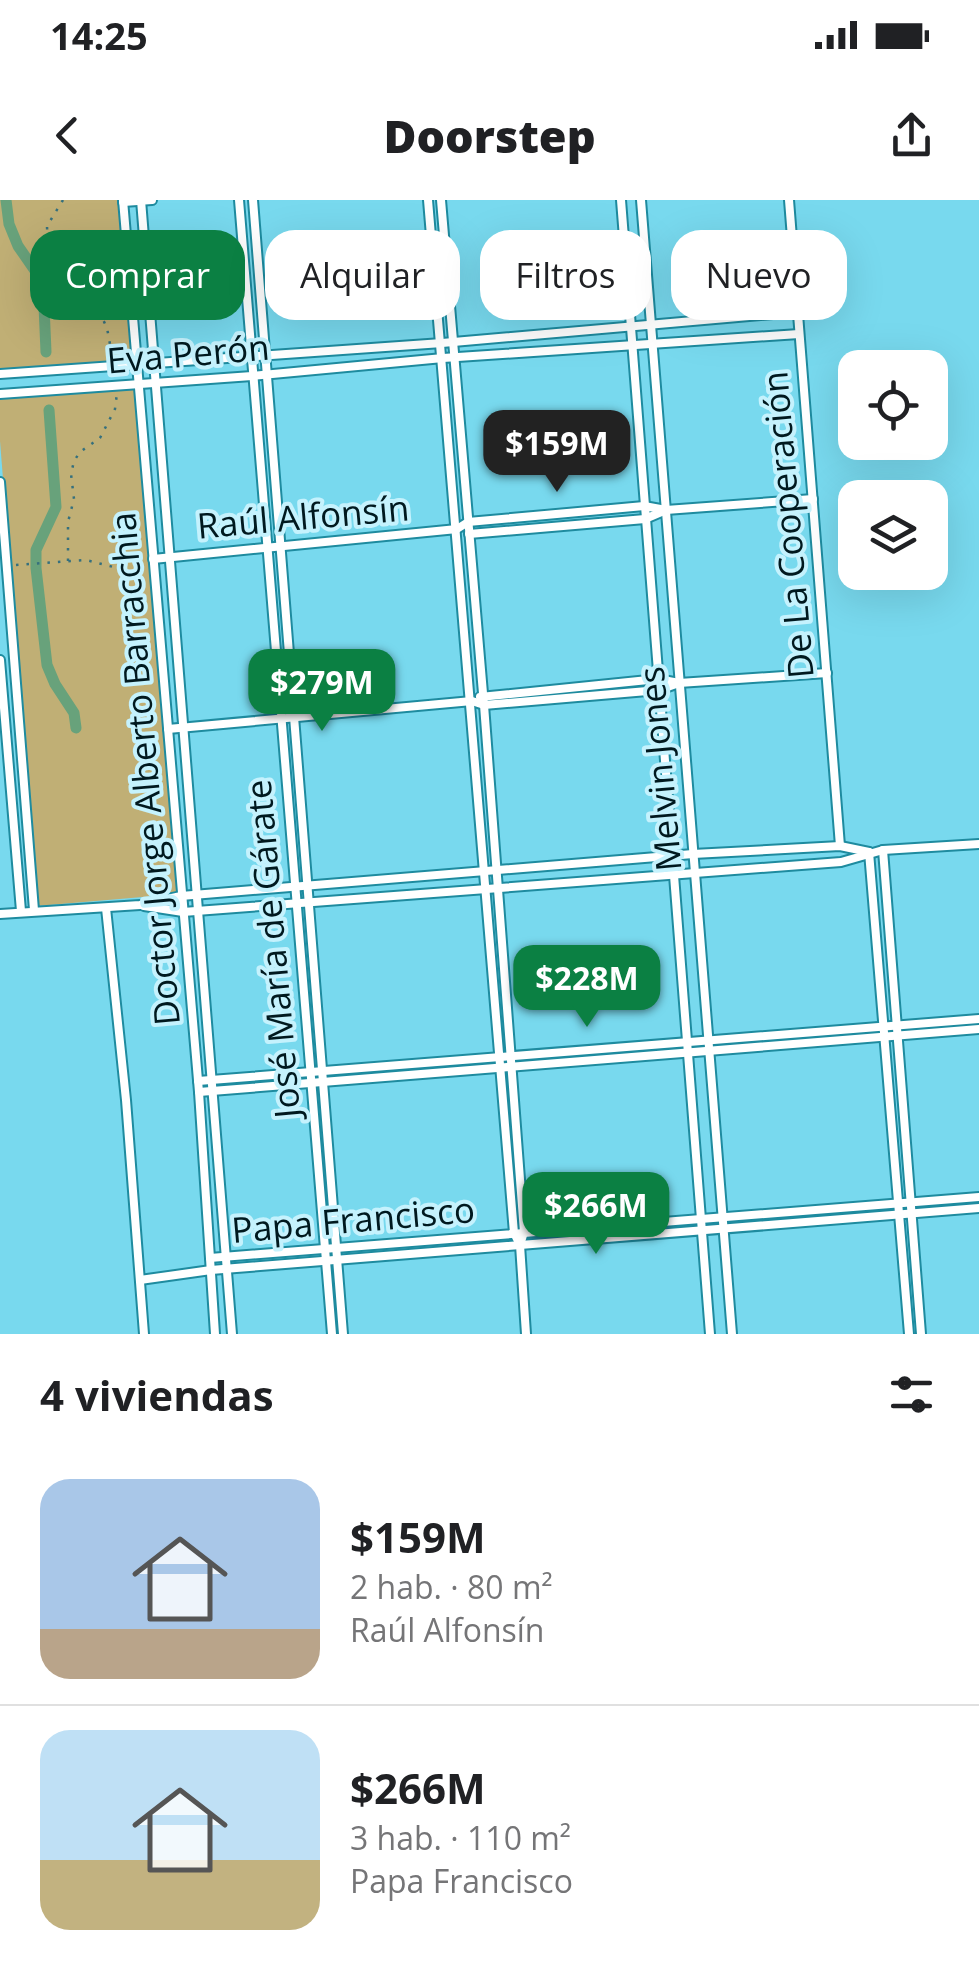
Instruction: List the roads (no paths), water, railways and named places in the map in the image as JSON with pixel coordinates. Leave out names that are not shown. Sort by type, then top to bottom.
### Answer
[{"type":"street","name":"Doctor Jorge Alberto Barracchia","points":[[141,200],[232,1334]]},
{"type":"street","points":[[123,201],[152,200]]},
{"type":"street","name":"José María de Gárate","points":[[239,200],[332,1334]]},
{"type":"street","name":"José María de Gárate","points":[[253,200],[344,1334]]},
{"type":"street","points":[[428,200],[526,1334]]},
{"type":"street","points":[[441,200],[513,1065],[519,1232]]},
{"type":"street","name":"Melvin Jones","points":[[621,200],[710,1334]]},
{"type":"street","name":"Melvin Jones","points":[[641,200],[732,1334]]},
{"type":"street","name":"De La Cooperación","points":[[789,200],[791,230]]},
{"type":"street","name":"Doctor Jorge Alberto Barracchia","points":[[123,201],[199,1092],[215,1334]]},
{"type":"street","name":"Eva Perón","points":[[0,374],[442,343],[699,320]]},
{"type":"street","name":"De La Cooperación","points":[[797,320],[840,846]]},
{"type":"street","name":"Eva Perón","points":[[0,394],[800,334]]},
{"type":"street","points":[[0,482],[4,571],[34,910]]},
{"type":"street","name":"Raúl Alfonsín","points":[[154,559],[457,529],[468,522],[644,506],[666,510],[813,498]]},
{"type":"street","name":"Raúl Alfonsín","points":[[457,529],[470,535],[645,519],[666,510]]},
{"type":"street","points":[[0,660],[3,744],[22,911]]},
{"type":"street","points":[[168,728],[472,702],[484,705],[658,690],[680,683],[827,673]]},
{"type":"street","points":[[472,702],[484,694],[658,679],[680,683]]},
{"type":"street","points":[[2,731],[19,730]]},
{"type":"street","points":[[3,744],[20,742]]},
{"type":"street","points":[[140,905],[200,911],[840,862],[884,850],[979,844]]},
{"type":"street","points":[[0,914],[106,908],[181,896],[693,854],[840,846],[869,852]]},
{"type":"street","points":[[884,850],[921,1334]]},
{"type":"street","points":[[869,852],[908,1334]]},
{"type":"street","points":[[106,908],[144,1334]]},
{"type":"street","points":[[199,1092],[709,1050],[979,1019]]},
{"type":"street","points":[[896,1030],[979,1029]]},
{"type":"street","points":[[198,1081],[685,1041],[884,1031]]},
{"type":"street","name":"Papa Francisco","points":[[210,1258],[979,1197]]},
{"type":"street","name":"Papa Francisco","points":[[140,1280],[227,1268],[979,1208]]},
{"type":"waterway","points":[[6,200],[9,224],[18,246],[43,282],[46,352]]},
{"type":"waterway","points":[[49,410],[56,507],[36,550],[36,568],[47,665],[74,713],[76,728]]}]
